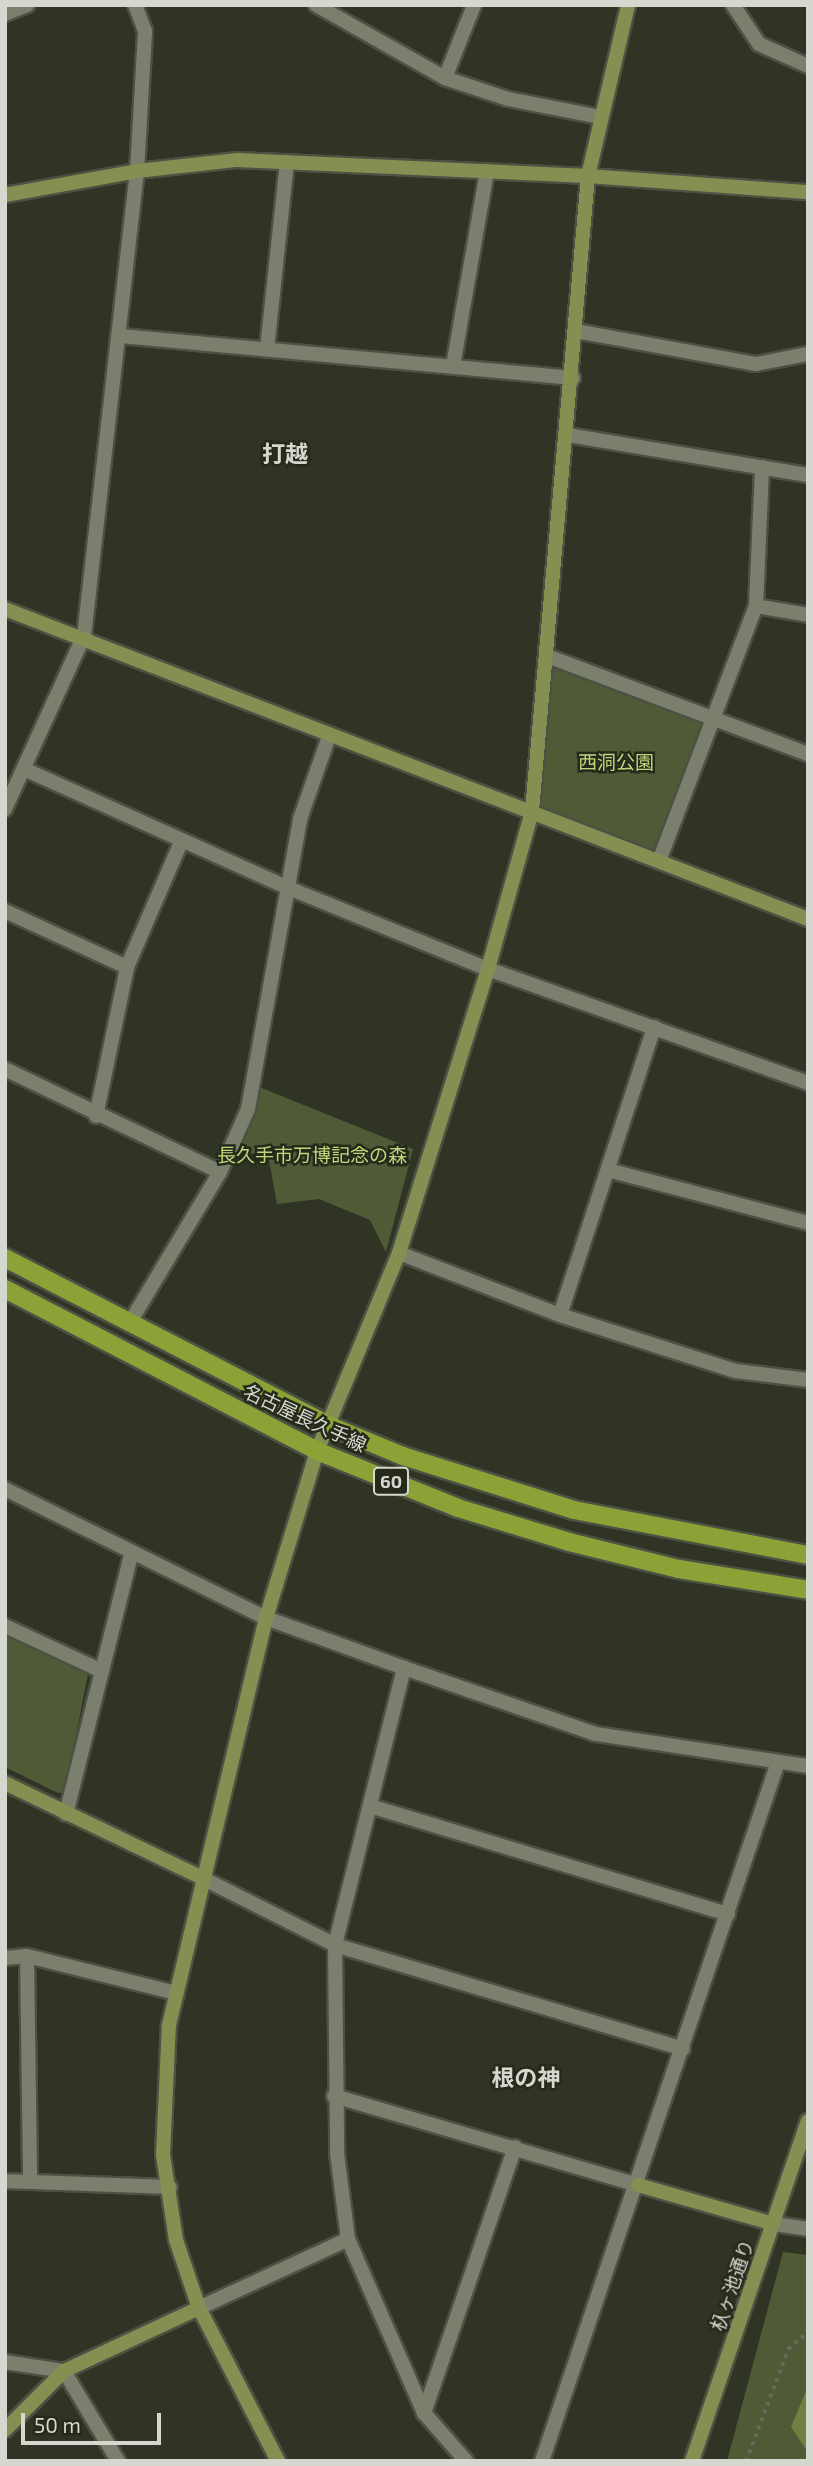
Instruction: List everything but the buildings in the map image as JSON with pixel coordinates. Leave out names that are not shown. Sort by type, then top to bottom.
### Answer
[{"type":"main road","name":"名古屋長久手線","points":[[5,1258],[328,1425],[467,1478],[574,1510],[808,1555]]},
{"type":"main road","name":"名古屋長久手線","points":[[5,1289],[317,1451],[458,1508],[569,1542],[679,1569],[808,1590]]},
{"type":"street","points":[[5,14],[27,5]]},
{"type":"street","points":[[5,809],[84,636],[121,336],[137,171],[145,31],[135,5]]},
{"type":"street","points":[[316,5],[445,78],[508,99],[600,117]]},
{"type":"street","points":[[445,78],[474,5]]},
{"type":"street","points":[[278,2461],[199,2308],[176,2240],[163,2155],[163,2092],[176,1993],[266,1618],[317,1451],[399,1253],[488,969],[532,811],[568,435],[588,176],[628,5]]},
{"type":"street","points":[[733,5],[759,44],[808,66]]},
{"type":"street","points":[[5,195],[137,171],[237,160],[588,176],[808,192]]},
{"type":"street","points":[[267,349],[287,162]]},
{"type":"street","points":[[453,366],[487,171]]},
{"type":"street","points":[[576,331],[756,364],[808,354]]},
{"type":"street","points":[[121,336],[573,378]]},
{"type":"street","points":[[568,435],[808,475]]},
{"type":"street","points":[[659,861],[756,606],[762,467]]},
{"type":"street","points":[[756,606],[808,615]]},
{"type":"street","points":[[5,609],[84,636],[329,736],[532,811],[808,919]]},
{"type":"street","points":[[547,656],[808,754]]},
{"type":"street","points":[[129,1324],[220,1172],[248,1109],[300,819],[329,736]]},
{"type":"street","points":[[24,769],[286,887],[488,969],[808,1083]]},
{"type":"street","points":[[96,1115],[127,967],[182,840]]},
{"type":"street","points":[[5,911],[127,967]]},
{"type":"street","points":[[560,1315],[654,1027]]},
{"type":"street","points":[[5,1069],[96,1115],[220,1172]]},
{"type":"street","points":[[608,1170],[808,1223]]},
{"type":"street","points":[[399,1253],[560,1315],[736,1371],[808,1380]]},
{"type":"street","points":[[5,1489],[131,1555],[266,1618],[404,1668],[596,1734],[808,1766]]},
{"type":"street","points":[[66,1814],[131,1555]]},
{"type":"street","points":[[5,1626],[102,1671]]},
{"type":"street","points":[[404,1668],[335,1945],[334,2095],[348,2239],[424,2413],[466,2461]]},
{"type":"street","points":[[542,2461],[638,2185],[778,1762]]},
{"type":"street","points":[[5,1783],[335,1945],[683,2049]]},
{"type":"street","points":[[370,1806],[728,1914]]},
{"type":"street","points":[[5,1958],[27,1956],[176,1993]]},
{"type":"street","points":[[27,1956],[30,2182]]},
{"type":"street","points":[[334,2095],[774,2224],[808,2230]]},
{"type":"street","name":"杁ヶ池通り","points":[[692,2461],[808,2121]]},
{"type":"street","points":[[424,2413],[515,2147]]},
{"type":"street","points":[[5,2181],[170,2187]]},
{"type":"street","points":[[5,2430],[64,2371],[348,2239]]},
{"type":"street","points":[[5,2361],[64,2371],[118,2461]]},
{"type":"path","points":[[746,2461],[788,2349],[808,2332]]},
{"type":"green space","name":"西洞公園","points":[[553,666],[706,721],[659,853],[541,806]]},
{"type":"green space","name":"長久手市万博記念の森","points":[[259,1087],[413,1149],[386,1252],[370,1220],[319,1199],[277,1204],[269,1160],[237,1148]]},
{"type":"green space","points":[[5,1632],[88,1674],[65,1792],[58,1793],[5,1767]]},
{"type":"green space","points":[[783,2252],[808,2255],[808,2461],[727,2461]]},
{"type":"shaded area","points":[[808,2386],[808,2452],[791,2427]]},
{"type":"district","name":"打越","points":[[285,453]]},
{"type":"district","name":"根の神","points":[[526,2077]]}]
